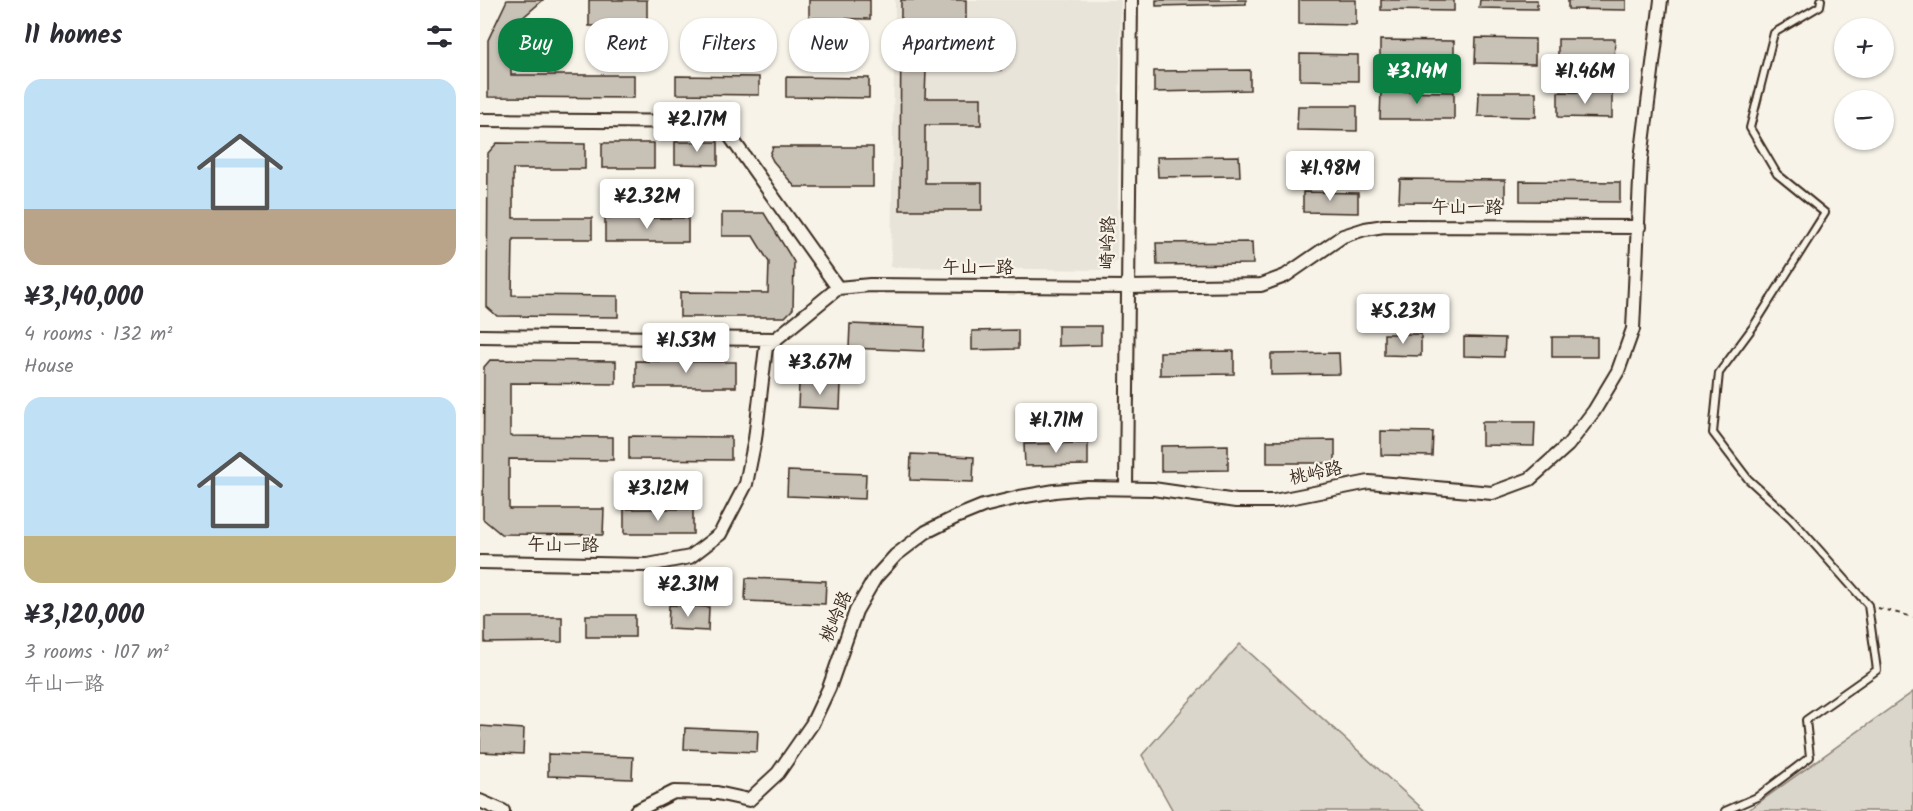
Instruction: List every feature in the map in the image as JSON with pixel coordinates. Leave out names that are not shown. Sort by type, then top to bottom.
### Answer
[{"type":"street","name":"崎岭路","points":[[1126,487],[1131,0]]},
{"type":"street","name":"桃岭路","points":[[636,811],[674,792],[696,790],[749,800],[778,772],[812,724],[829,688],[856,611],[874,578],[896,555],[926,532],[984,506],[1055,491],[1126,487],[1236,501],[1274,501],[1369,482],[1492,493],[1530,479],[1568,445],[1594,411],[1617,370],[1633,328],[1641,159],[1661,0]]},
{"type":"street","points":[[480,120],[715,122],[727,132],[838,288]]},
{"type":"street","name":"午山一路","points":[[480,562],[648,565],[690,557],[713,540],[720,534],[746,484],[755,439],[766,347],[838,288],[870,285],[1127,287],[1261,285],[1285,276],[1343,236],[1384,226],[1639,227]]},
{"type":"street","points":[[480,336],[775,339]]},
{"type":"street","points":[[480,801],[503,811]]},
{"type":"lane","points":[[1725,811],[1757,797],[1810,757],[1806,720],[1877,670],[1868,605],[1791,518],[1748,479],[1713,433],[1719,373],[1753,327],[1825,213],[1777,174],[1750,128],[1774,33],[1820,6],[1821,0]]},
{"type":"path","points":[[1868,605],[1913,617]]},
{"type":"shaded area","points":[[895,0],[1121,0],[1117,260],[1108,270],[891,267],[894,72],[1016,72],[1016,18],[895,18]]},
{"type":"shaded area","points":[[1240,644],[1425,811],[1173,811],[1142,755]]},
{"type":"shaded area","points":[[1913,692],[1913,811],[1746,811],[1751,808]]},
{"type":"building","points":[[507,0],[543,0],[522,18],[498,18]]},
{"type":"building","points":[[589,0],[647,0],[647,18],[589,18]]},
{"type":"building","points":[[809,0],[870,0],[870,19],[809,18]]},
{"type":"building","points":[[901,0],[966,0],[966,18],[901,18]]},
{"type":"building","points":[[1156,0],[1246,0],[1246,4],[1156,6]]},
{"type":"building","points":[[1299,0],[1356,0],[1356,25],[1299,24]]},
{"type":"building","points":[[1381,0],[1454,0],[1454,11],[1381,10]]},
{"type":"building","points":[[1480,0],[1537,0],[1537,9],[1479,8]]},
{"type":"building","points":[[1568,0],[1626,0],[1626,10],[1568,9]]},
{"type":"building","points":[[498,19],[498,72],[511,72],[511,75],[634,75],[634,98],[488,97],[488,40]]},
{"type":"building","points":[[1476,38],[1535,39],[1535,64],[1475,63]]},
{"type":"building","points":[[1558,39],[1615,39],[1614,63],[1558,63]]},
{"type":"building","points":[[1380,40],[1454,41],[1454,66],[1380,65]]},
{"type":"building","points":[[1300,54],[1358,55],[1358,81],[1300,80]]},
{"type":"building","points":[[1250,70],[1250,90],[1154,92],[1154,71]]},
{"type":"building","points":[[901,72],[926,72],[925,98],[981,98],[981,125],[925,125],[925,183],[982,183],[982,210],[900,210]]},
{"type":"building","points":[[676,76],[759,77],[759,95],[676,94]]},
{"type":"building","points":[[786,77],[869,78],[869,98],[786,97]]},
{"type":"building","points":[[1381,91],[1454,92],[1454,119],[1380,119]]},
{"type":"building","points":[[1479,92],[1536,92],[1536,117],[1478,116]]},
{"type":"building","points":[[1558,92],[1612,93],[1612,118],[1558,117]]},
{"type":"building","points":[[1298,106],[1357,106],[1357,131],[1297,130]]},
{"type":"building","points":[[675,142],[718,142],[718,165],[675,164]]},
{"type":"building","points":[[497,143],[585,144],[585,169],[513,169],[513,218],[592,218],[592,239],[513,239],[512,295],[618,296],[618,317],[497,316],[487,307],[488,153]]},
{"type":"building","points":[[602,143],[654,143],[654,168],[602,168]]},
{"type":"building","points":[[773,147],[873,147],[873,187],[795,187],[773,161],[770,155]]},
{"type":"building","points":[[1239,156],[1240,176],[1158,177],[1157,157]]},
{"type":"building","points":[[1400,179],[1505,180],[1505,203],[1399,202]]},
{"type":"building","points":[[1520,181],[1620,182],[1620,202],[1520,201]]},
{"type":"building","points":[[1303,192],[1358,193],[1358,213],[1303,212]]},
{"type":"building","points":[[722,213],[764,213],[794,262],[793,309],[785,317],[680,317],[680,292],[768,293],[769,262],[753,236],[722,236]]},
{"type":"building","points":[[605,218],[688,218],[688,242],[605,242]]},
{"type":"building","points":[[1252,242],[1253,264],[1157,265],[1156,243]]},
{"type":"building","points":[[850,324],[925,327],[924,351],[849,348]]},
{"type":"building","points":[[1058,326],[1101,326],[1101,345],[1058,346]]},
{"type":"building","points":[[1018,330],[1018,349],[972,350],[972,331]]},
{"type":"building","points":[[1384,334],[1421,334],[1421,356],[1384,355]]},
{"type":"building","points":[[1464,337],[1505,338],[1504,357],[1464,356]]},
{"type":"building","points":[[1552,337],[1597,337],[1597,357],[1552,357]]},
{"type":"building","points":[[1234,351],[1234,374],[1160,375],[1160,352]]},
{"type":"building","points":[[1339,353],[1340,374],[1271,375],[1271,354]]},
{"type":"building","points":[[490,360],[616,361],[616,384],[510,383],[510,436],[613,437],[613,460],[509,459],[509,509],[604,509],[603,535],[501,534],[483,519],[484,367]]},
{"type":"building","points":[[636,361],[736,362],[736,387],[636,387]]},
{"type":"building","points":[[799,383],[841,384],[840,409],[798,407]]},
{"type":"building","points":[[1482,422],[1535,422],[1534,446],[1482,445]]},
{"type":"building","points":[[1381,431],[1433,432],[1432,456],[1381,455]]},
{"type":"building","points":[[629,436],[731,437],[731,460],[629,459]]},
{"type":"building","points":[[1335,440],[1335,463],[1267,463],[1267,441]]},
{"type":"building","points":[[1088,443],[1088,465],[1025,466],[1024,444]]},
{"type":"building","points":[[1228,445],[1228,470],[1161,471],[1161,446]]},
{"type":"building","points":[[911,454],[974,457],[973,482],[910,480]]},
{"type":"building","points":[[788,471],[866,474],[865,499],[787,496]]},
{"type":"building","points":[[624,509],[693,509],[693,534],[624,534]]},
{"type":"building","points":[[746,578],[826,581],[825,604],[745,601]]},
{"type":"building","points":[[669,605],[709,607],[708,631],[668,629]]},
{"type":"building","points":[[586,615],[635,615],[635,637],[586,637]]},
{"type":"building","points":[[485,617],[562,617],[562,642],[485,643]]},
{"type":"building","points":[[480,726],[524,729],[523,754],[480,752]]},
{"type":"building","points":[[685,728],[758,731],[757,752],[684,749]]},
{"type":"building","points":[[548,754],[633,757],[632,779],[548,776]]}]
